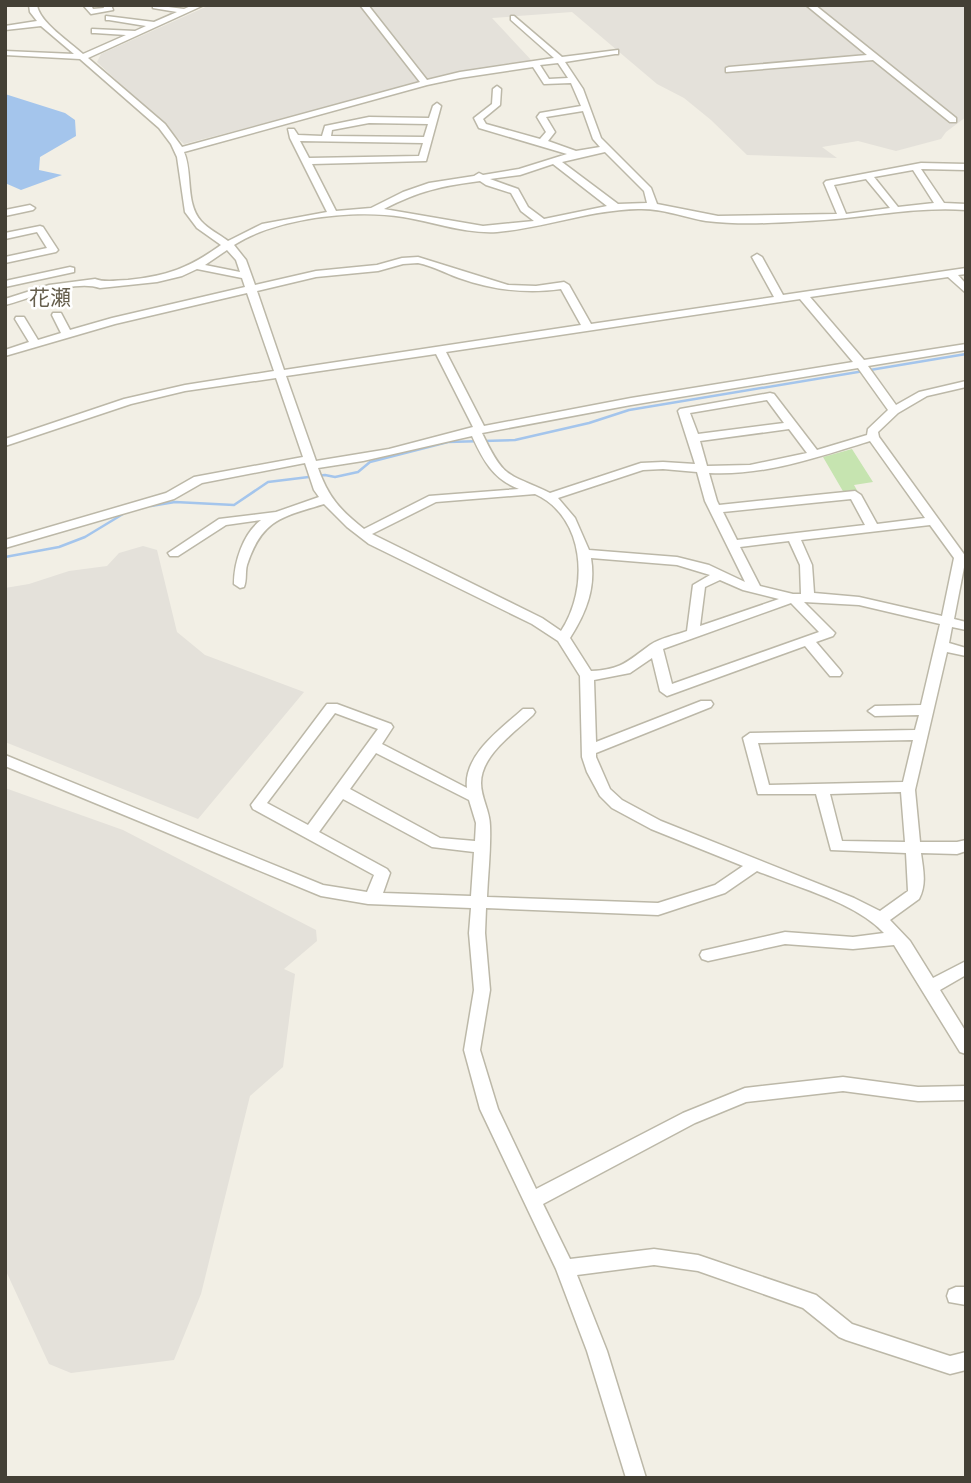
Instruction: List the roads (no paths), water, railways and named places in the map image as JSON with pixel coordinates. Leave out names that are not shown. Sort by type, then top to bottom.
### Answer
[{"type":"street","points":[[33,5],[34,12],[43,23],[162,126],[180,150],[190,214],[207,232],[228,244],[241,260],[312,469],[326,499],[363,534],[416,564],[537,621],[563,638],[587,676],[589,750],[594,772],[605,792],[617,804],[656,825],[849,902],[880,919],[898,938],[966,1047]]},
{"type":"street","points":[[87,5],[91,12],[109,10],[107,5]]},
{"type":"street","points":[[5,53],[83,57],[200,5]]},
{"type":"street","points":[[364,5],[425,83]]},
{"type":"street","points":[[810,5],[953,120]]},
{"type":"street","points":[[154,6],[186,12]]},
{"type":"street","points":[[109,18],[156,25]]},
{"type":"street","points":[[514,18],[561,60],[574,80],[597,139],[648,190],[652,205]]},
{"type":"street","points":[[5,28],[43,23]]},
{"type":"street","points":[[95,31],[138,33]]},
{"type":"street","points":[[180,150],[425,83],[614,52]]},
{"type":"street","points":[[729,70],[875,57]]},
{"type":"street","points":[[535,64],[547,82],[574,80]]},
{"type":"street","points":[[497,89],[496,105],[478,118],[482,126],[576,154]]},
{"type":"street","points":[[306,161],[423,159],[437,106]]},
{"type":"street","points":[[542,142],[551,132],[542,115],[586,108]]},
{"type":"street","points":[[326,139],[328,128],[369,120],[433,121]]},
{"type":"street","points":[[286,121],[333,215]]},
{"type":"street","points":[[294,138],[428,140]]},
{"type":"street","points":[[372,212],[406,194],[479,176],[520,172],[576,154],[606,149]]},
{"type":"street","points":[[555,161],[615,207]]},
{"type":"street","points":[[843,217],[829,183],[915,167],[966,167]]},
{"type":"street","points":[[915,167],[940,205]]},
{"type":"street","points":[[479,176],[489,183],[516,191],[524,209],[544,223]]},
{"type":"street","points":[[869,177],[895,209]]},
{"type":"street","points":[[7,301],[162,277],[195,266],[246,232],[263,226],[333,215],[372,212],[402,214],[458,226],[493,229],[544,223],[615,207],[652,205],[680,214],[719,219],[843,217],[940,205],[966,207]]},
{"type":"street","points":[[5,213],[30,208]]},
{"type":"street","points":[[5,236],[40,229],[53,250],[5,260]]},
{"type":"street","points":[[757,257],[781,300]]},
{"type":"street","points":[[5,353],[112,321],[249,289],[334,271],[378,268],[402,261],[418,260],[508,288],[536,289],[564,285],[588,328]]},
{"type":"street","points":[[195,266],[245,276]]},
{"type":"street","points":[[5,284],[71,270]]},
{"type":"street","points":[[5,443],[105,408],[152,395],[966,271]]},
{"type":"street","points":[[951,274],[966,290]]},
{"type":"street","points":[[804,297],[864,369],[894,411]]},
{"type":"street","points":[[57,315],[67,335]]},
{"type":"street","points":[[20,320],[36,344]]},
{"type":"street","points":[[5,544],[170,495],[198,481],[312,469],[477,430],[864,369],[966,347]]},
{"type":"street","points":[[440,350],[485,452],[500,473],[507,479],[543,494],[568,516],[586,554],[585,591],[572,625],[563,638]]},
{"type":"street","points":[[880,919],[914,895],[917,888],[908,787],[948,622],[960,558],[873,437],[872,431],[894,411],[909,405],[923,394],[966,384]]},
{"type":"street","points":[[755,589],[716,509],[684,411],[770,396],[814,454]]},
{"type":"street","points":[[694,438],[792,425]]},
{"type":"street","points":[[363,534],[433,499],[543,494],[653,465],[702,470],[758,468],[873,437]]},
{"type":"street","points":[[716,509],[855,495],[873,528]]},
{"type":"street","points":[[174,553],[223,522],[277,515],[326,499]]},
{"type":"street","points":[[235,589],[234,574],[250,549],[251,538],[277,515]]},
{"type":"street","points":[[733,544],[934,521]]},
{"type":"street","points":[[793,537],[806,565],[808,596]]},
{"type":"street","points":[[586,554],[704,568],[733,584],[793,598],[828,632],[667,691],[656,647]]},
{"type":"street","points":[[693,634],[699,585],[719,576]]},
{"type":"street","points":[[587,676],[618,675],[646,657],[656,647],[793,598],[808,596],[873,602],[966,626]]},
{"type":"street","points":[[807,640],[835,673]]},
{"type":"street","points":[[942,646],[966,652]]},
{"type":"street","points":[[589,750],[706,704]]},
{"type":"street","points":[[310,833],[386,727],[332,707],[258,804],[310,833],[382,873],[373,898]]},
{"type":"street","points":[[875,711],[926,710]]},
{"type":"street","points":[[528,712],[494,745],[476,770],[472,784],[483,823],[477,904],[482,990],[472,1050],[489,1109],[565,1268],[597,1351],[636,1478]]},
{"type":"street","points":[[908,787],[763,790],[750,738],[920,735]]},
{"type":"street","points":[[374,746],[468,795],[475,794]]},
{"type":"street","points":[[5,760],[321,890],[373,898],[658,909],[719,889],[755,865]]},
{"type":"street","points":[[822,789],[836,846],[957,848],[966,845]]},
{"type":"street","points":[[341,791],[437,843],[481,847]]},
{"type":"street","points":[[708,955],[785,938],[853,943],[898,938]]},
{"type":"street","points":[[929,988],[966,967]]},
{"type":"street","points":[[533,1200],[689,1118],[746,1096],[843,1084],[918,1094],[966,1093]]},
{"type":"street","points":[[565,1268],[654,1257],[698,1263],[809,1301],[846,1331],[950,1365],[966,1362]]},
{"type":"water","points":[[5,94],[65,113],[75,120],[76,136],[40,157],[39,170],[62,175],[21,190],[5,183]]},
{"type":"waterway","points":[[151,506],[175,502],[234,505],[268,482],[325,475],[335,477],[358,472],[370,462],[448,442],[515,440],[589,423],[629,410],[966,354]]},
{"type":"waterway","points":[[5,557],[59,547],[85,537],[123,514]]},
{"type":"district","name":"花瀬","points":[[50,296]]}]
